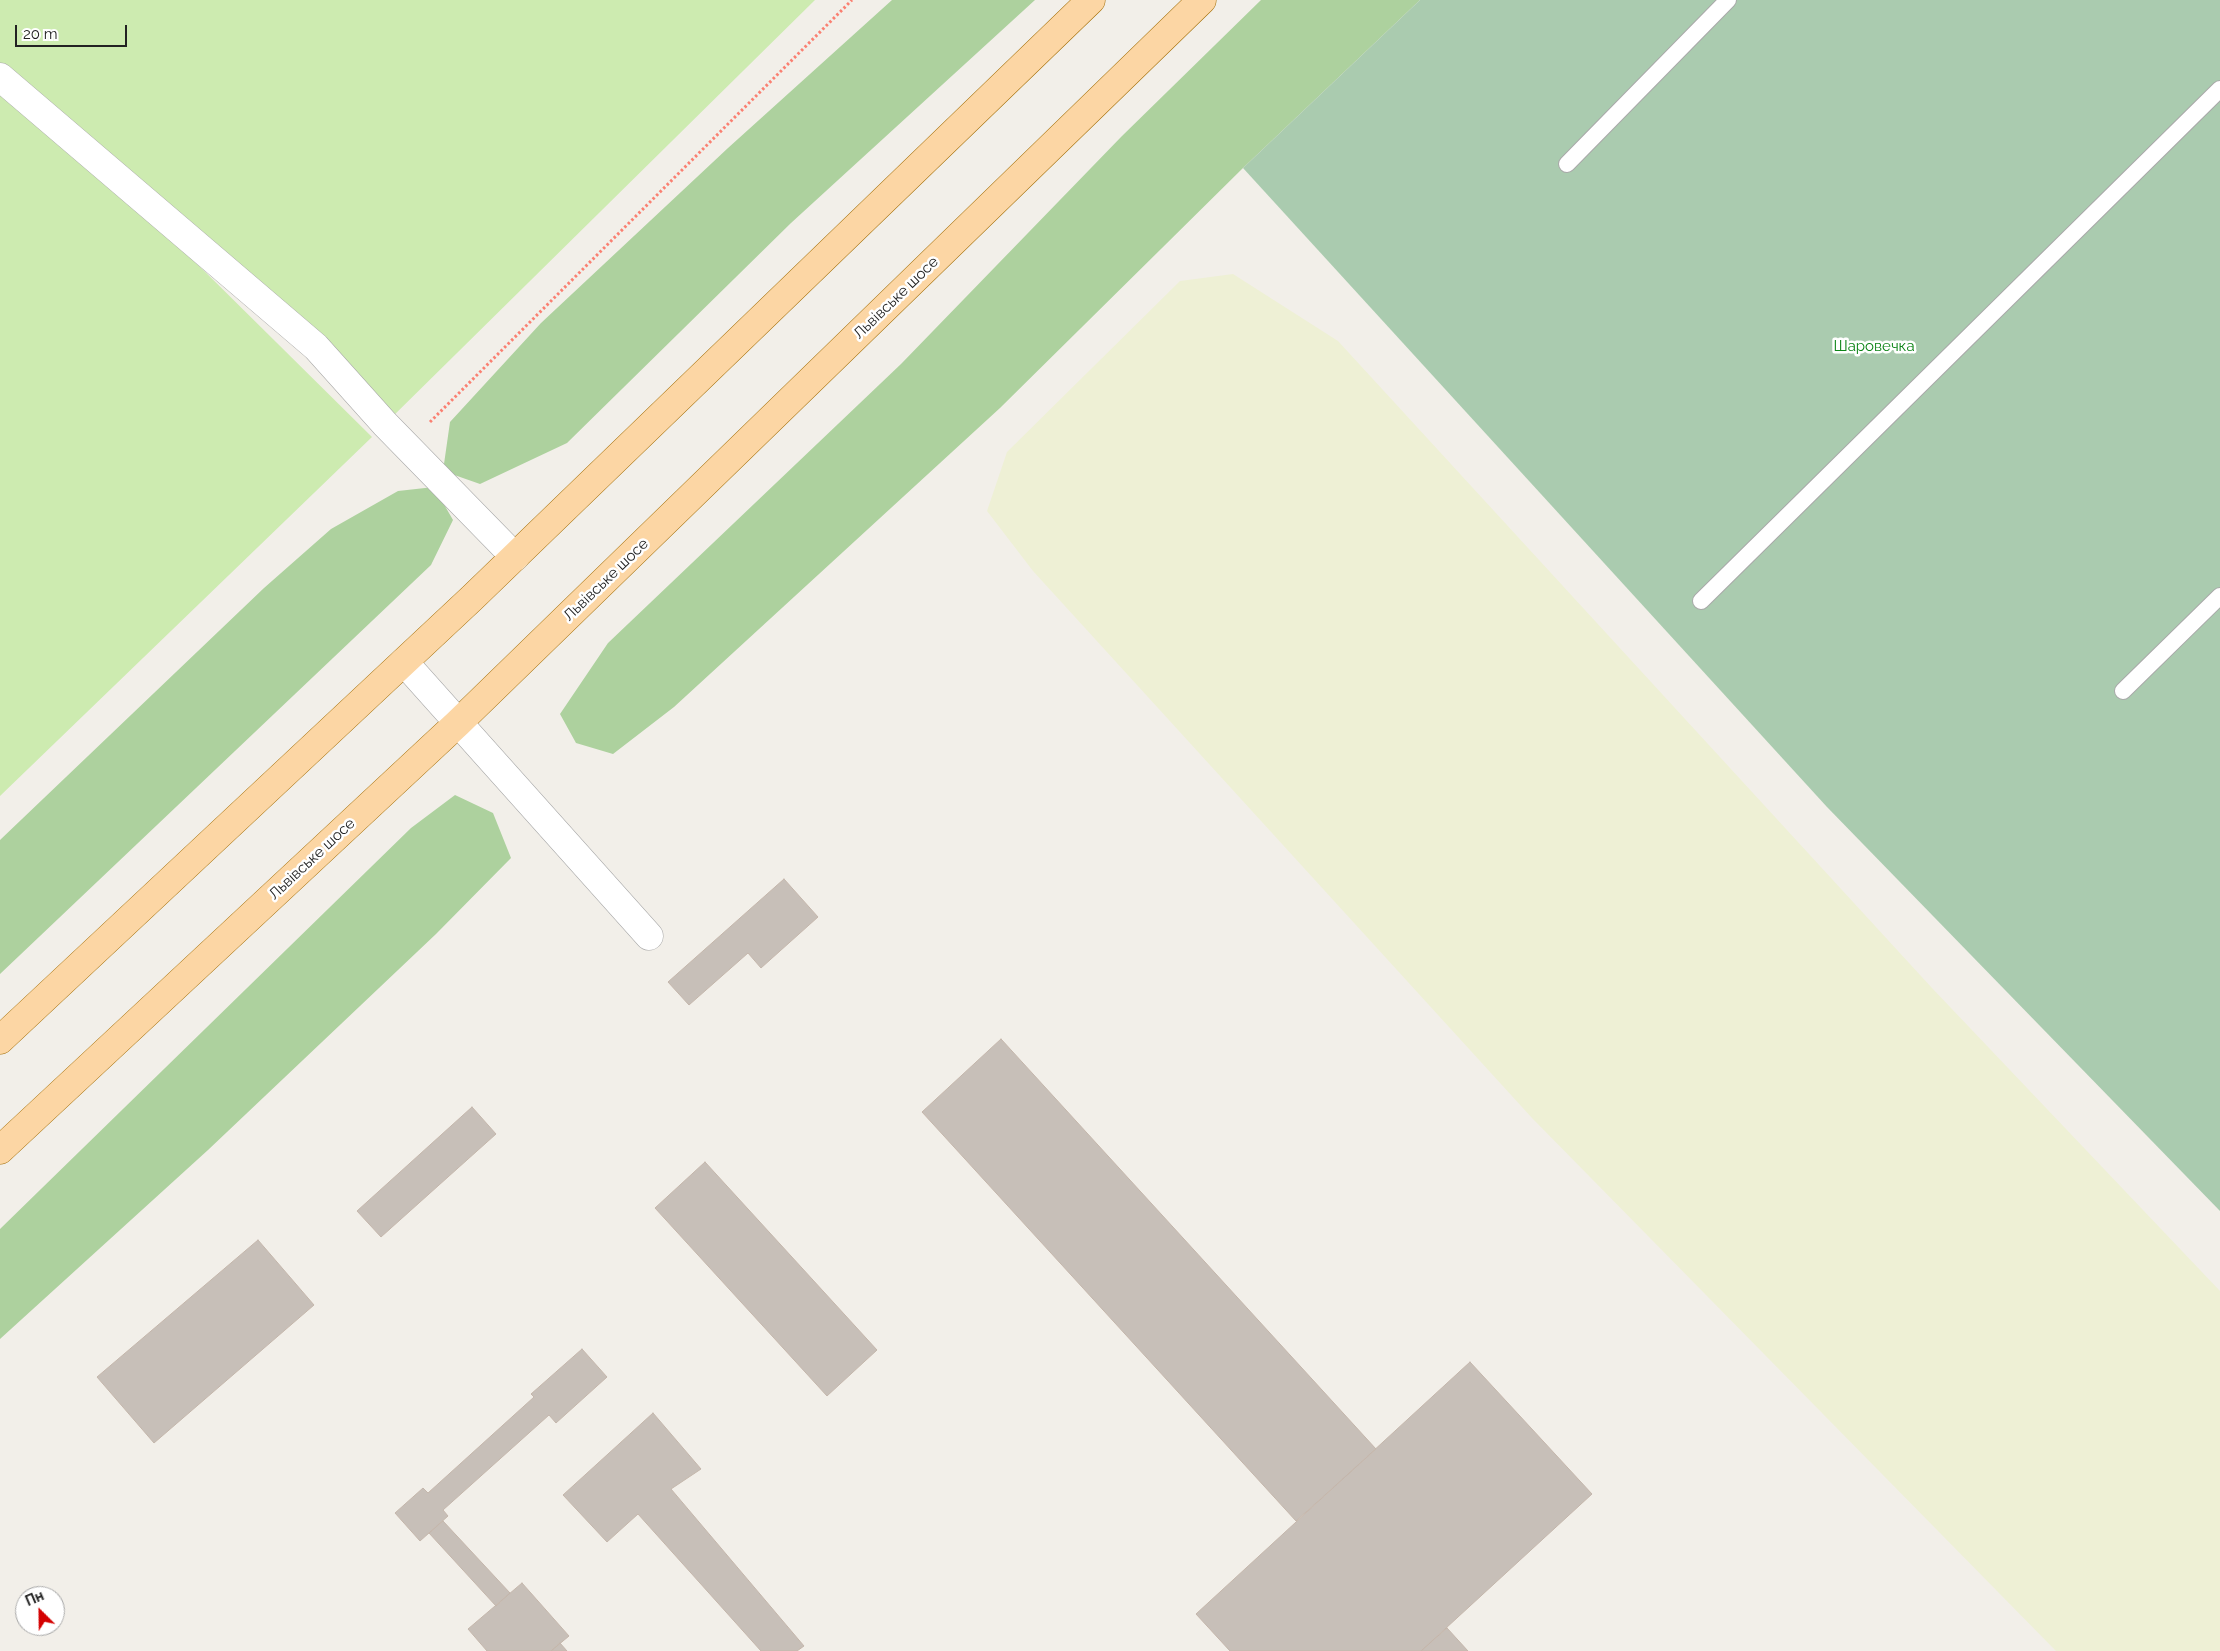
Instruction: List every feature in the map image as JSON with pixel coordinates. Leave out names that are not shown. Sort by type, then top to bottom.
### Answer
[{"type":"main road","points":[[0,1040],[515,557],[1091,0]]},
{"type":"main road","name":"Львівське шосе","points":[[0,1150],[458,723],[1202,0]]},
{"type":"street","points":[[0,77],[316,347],[406,445],[515,557]]},
{"type":"street","points":[[404,662],[649,936]]},
{"type":"lane","points":[[1567,164],[1728,0]]},
{"type":"lane","points":[[1702,601],[2220,88]]},
{"type":"lane","points":[[2123,691],[2220,596]]},
{"type":"path","points":[[406,445],[852,0]]},
{"type":"green space","points":[[0,0],[815,0],[385,424],[0,77]]},
{"type":"green space","points":[[892,0],[1035,0],[791,223],[567,443],[480,484],[443,471],[450,422],[541,323],[728,148]]},
{"type":"green space","points":[[1261,0],[1420,0],[1243,168],[1000,408],[674,707],[613,754],[576,743],[560,714],[608,643],[901,364],[1122,136]]},
{"type":"green space","name":"Шаровечка","points":[[1420,0],[2220,0],[2220,1211],[1827,807],[1243,168]]},
{"type":"green space","points":[[0,93],[181,248],[372,437],[0,796]]},
{"type":"green space","points":[[1233,274],[1338,341],[1932,988],[2220,1291],[2220,1651],[2056,1651],[1532,1118],[1033,571],[987,511],[1007,452],[1180,281]]},
{"type":"green space","points":[[434,487],[453,520],[431,565],[0,974],[0,840],[264,588],[331,529],[398,491]]},
{"type":"green space","points":[[455,795],[493,813],[511,858],[436,934],[208,1150],[0,1339],[0,1229],[411,828]]},
{"type":"building","points":[[784,879],[818,917],[761,968],[748,953],[689,1005],[668,982]]},
{"type":"building","points":[[1001,1039],[1376,1449],[1296,1521],[922,1112]]},
{"type":"building","points":[[472,1107],[496,1134],[381,1237],[357,1211]]},
{"type":"building","points":[[705,1162],[877,1350],[827,1396],[655,1208]]},
{"type":"building","points":[[258,1240],[314,1305],[154,1443],[97,1377]]},
{"type":"building","points":[[582,1349],[607,1377],[556,1423],[549,1415],[443,1510],[448,1516],[420,1541],[395,1513],[423,1488],[428,1493],[534,1397],[531,1394]]},
{"type":"building","points":[[1470,1362],[1592,1494],[1421,1651],[1230,1651],[1196,1614]]},
{"type":"building","points":[[653,1413],[701,1469],[671,1489],[804,1646],[797,1651],[761,1651],[638,1514],[607,1542],[563,1495]]},
{"type":"building","points":[[443,1521],[510,1593],[496,1606],[429,1533]]},
{"type":"building","points":[[522,1583],[569,1636],[551,1651],[487,1651],[468,1629]]},
{"type":"building","points":[[1447,1628],[1468,1651],[1421,1651]]},
{"type":"building","points":[[560,1643],[567,1651],[551,1651]]}]
